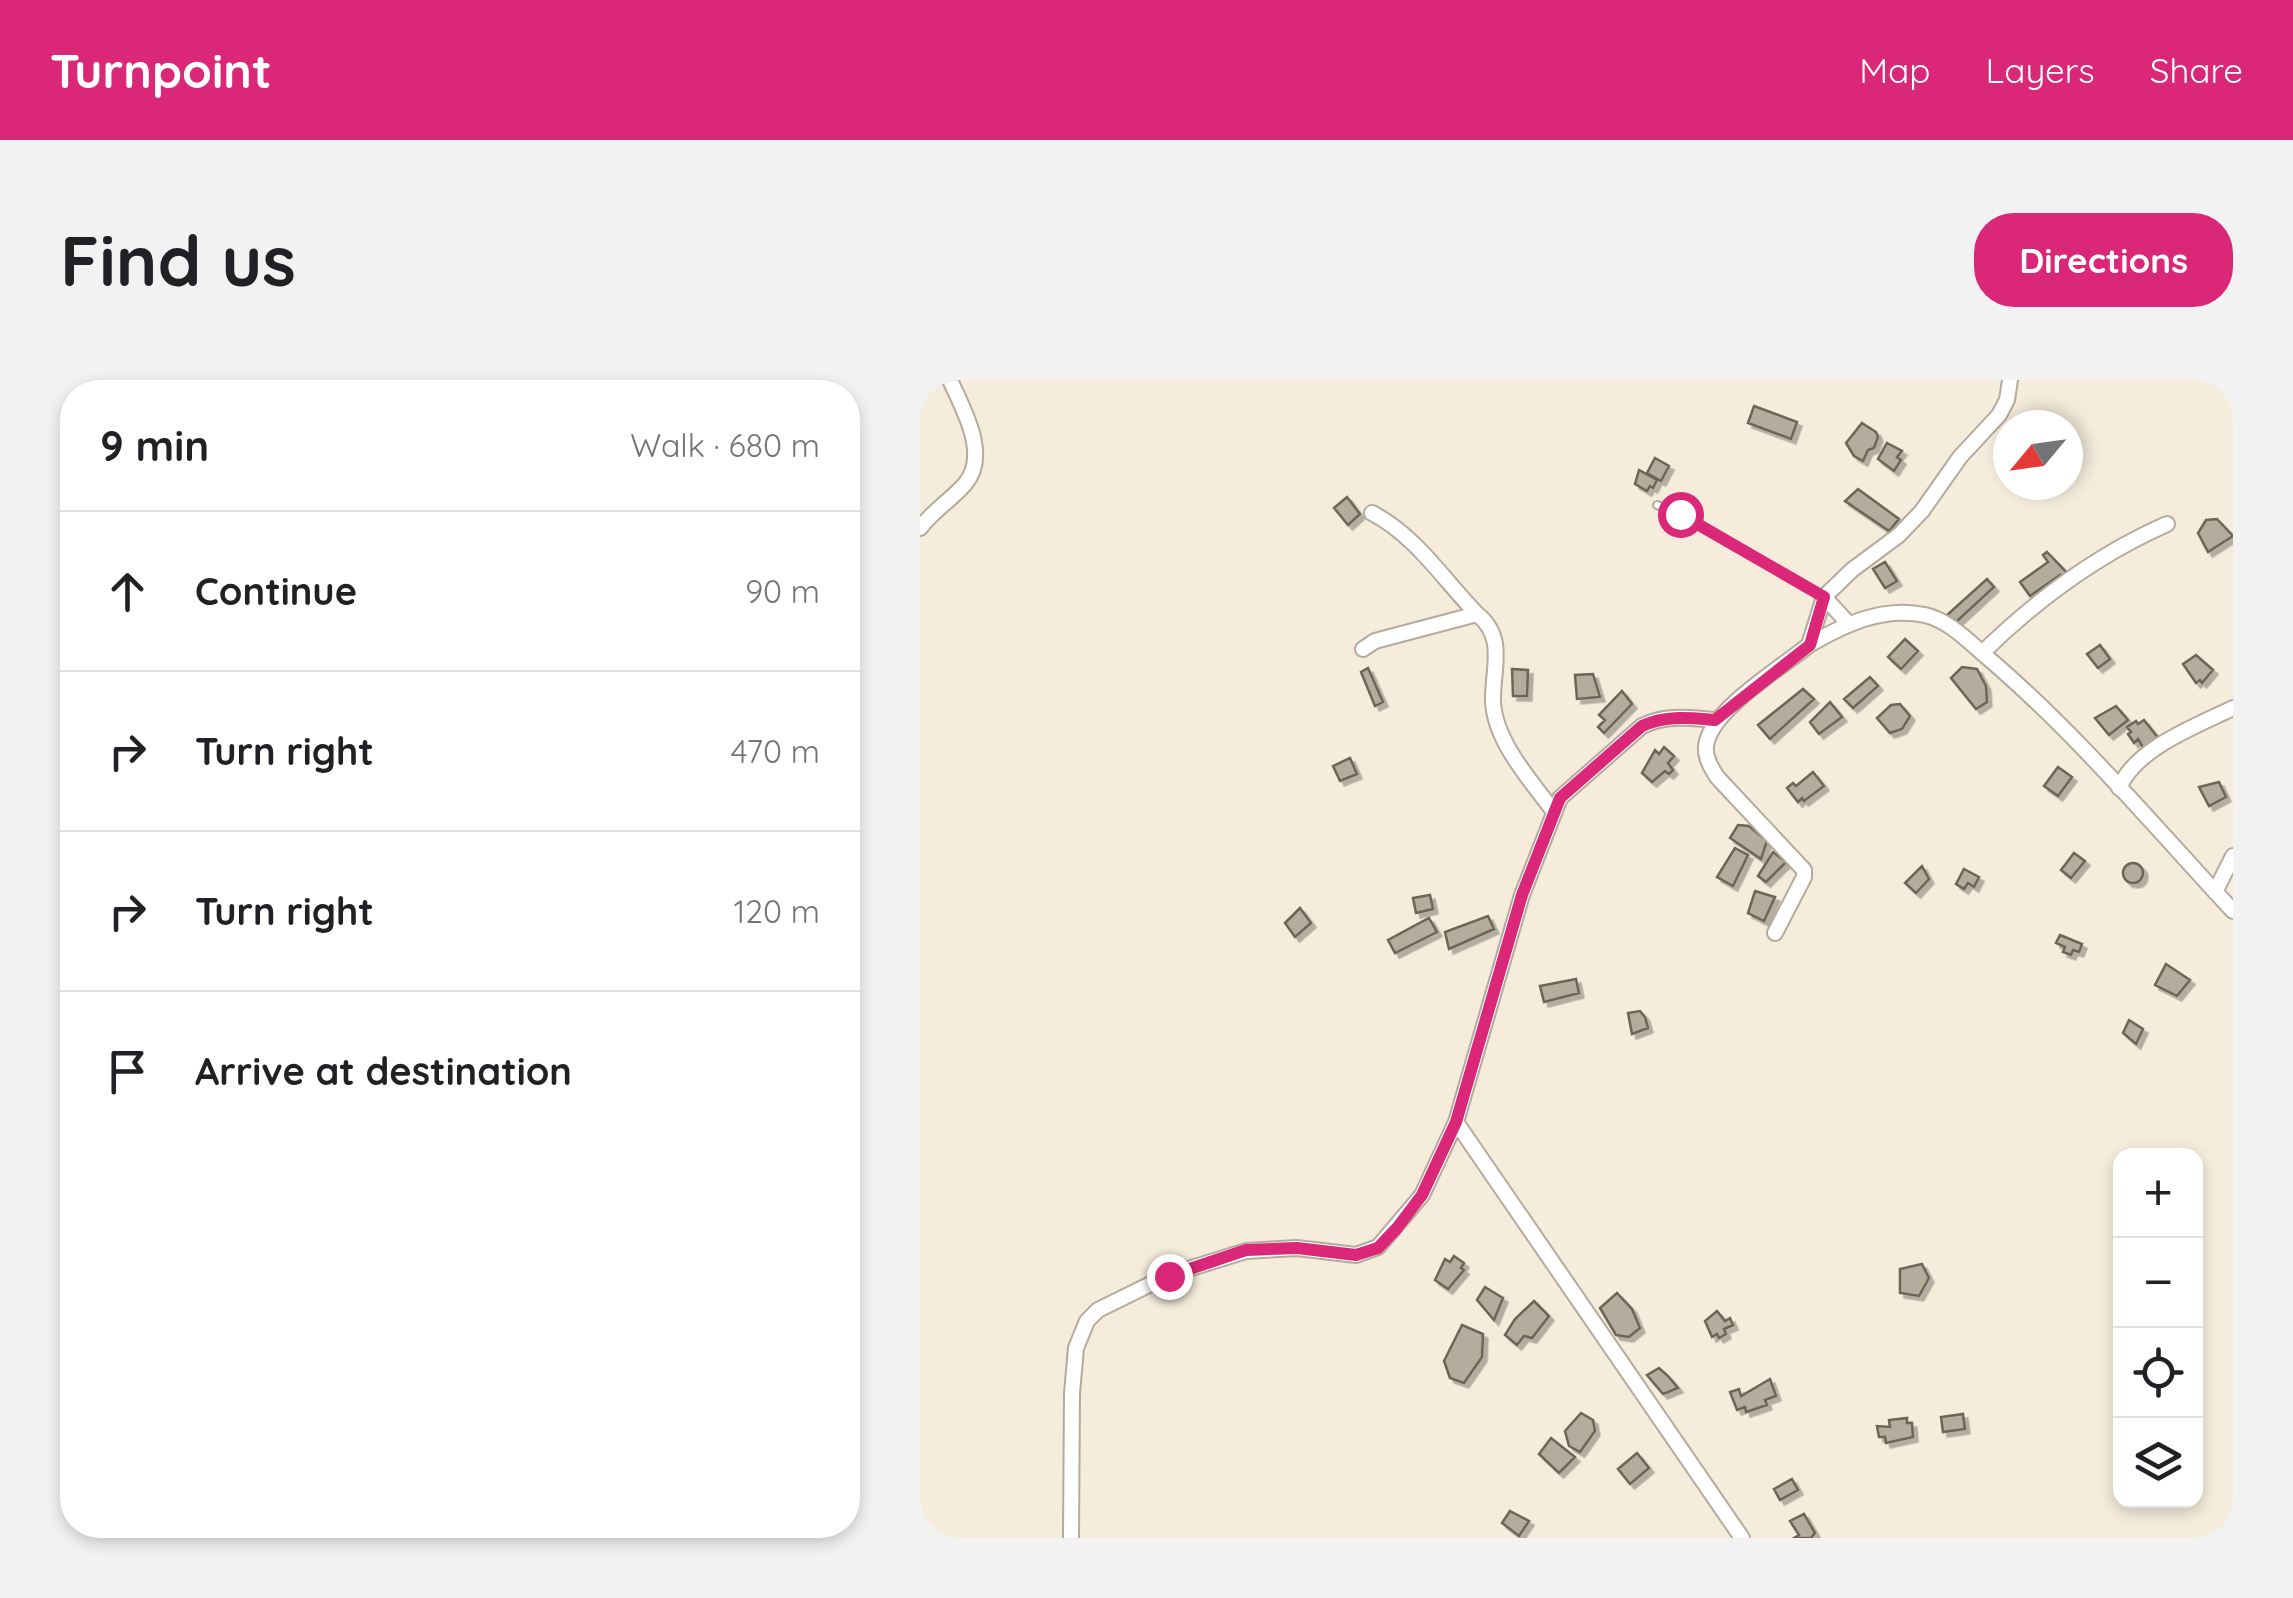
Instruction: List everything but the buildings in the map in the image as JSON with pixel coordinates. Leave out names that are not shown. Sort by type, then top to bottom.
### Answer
[{"type":"street","points":[[920,528],[973,472],[974,441],[950,380]]},
{"type":"street","points":[[1810,645],[1824,597],[1852,570],[1899,536],[1922,511],[1960,457],[1999,414],[2010,380]]},
{"type":"street","points":[[1372,513],[1411,540],[1493,630],[1494,712],[1526,774],[1554,812]]},
{"type":"street","points":[[1982,653],[2025,610],[2141,536],[2168,524]]},
{"type":"street","points":[[1824,597],[1848,622]]},
{"type":"street","points":[[1775,934],[1804,870],[1717,777],[1709,764],[1706,744],[1715,720],[1810,645],[1848,622],[1893,613],[1928,616],[1951,626],[2039,702],[2233,911]]},
{"type":"street","points":[[1363,649],[1375,641],[1477,614]]},
{"type":"street","points":[[2118,788],[2131,767],[2233,708]]},
{"type":"street","points":[[1071,1538],[1072,1393],[1076,1348],[1087,1321],[1098,1310],[1169,1276],[1246,1250],[1297,1248],[1356,1255],[1378,1248],[1422,1195],[1456,1122],[1522,895],[1560,798],[1642,726],[1656,719],[1679,717],[1715,720]]},
{"type":"street","points":[[2215,892],[2233,856]]},
{"type":"street","points":[[1456,1122],[1742,1538]]},
{"type":"lane","points":[[1657,505],[1680,514],[1824,597]]},
{"type":"route","points":[[1169,1276],[1246,1250],[1297,1248],[1356,1255],[1378,1248],[1422,1195],[1456,1122],[1522,895],[1560,798],[1642,726],[1656,719],[1679,717],[1715,720],[1810,645],[1824,597],[1680,514]]}]
